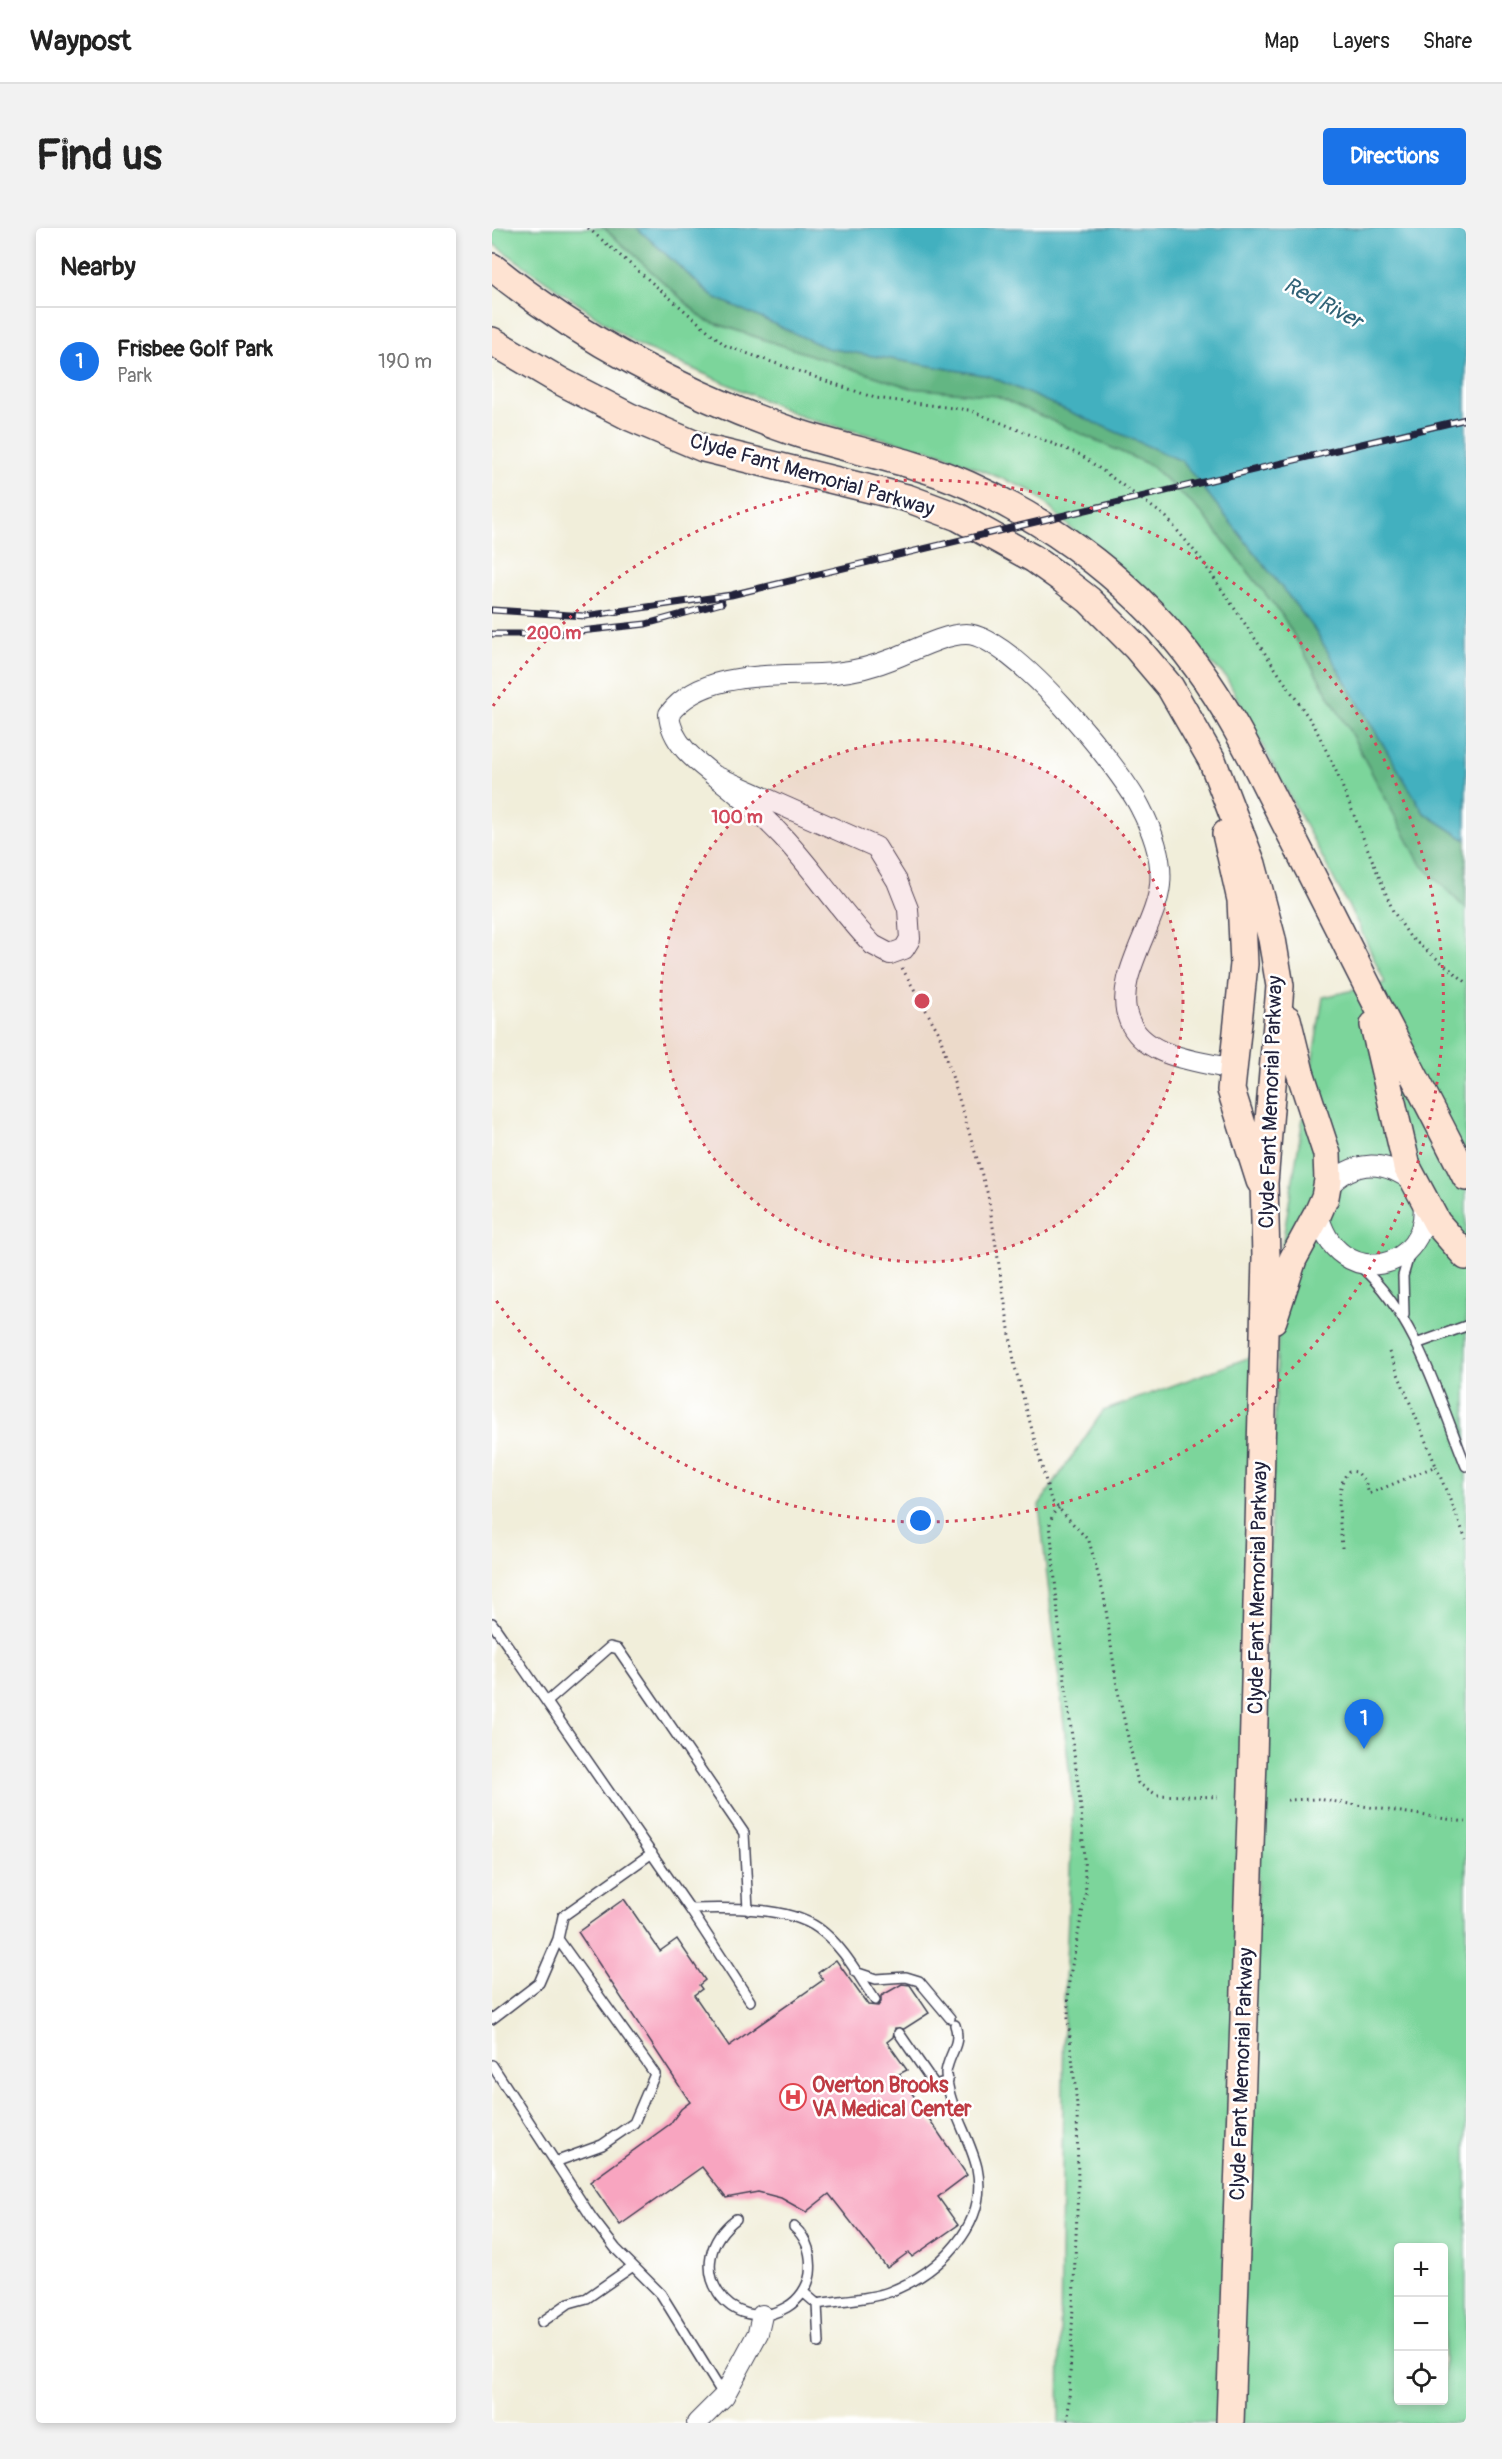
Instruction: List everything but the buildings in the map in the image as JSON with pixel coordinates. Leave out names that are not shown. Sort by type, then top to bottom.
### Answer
[{"type":"main road","name":"Clyde Fant Memorial Parkway","points":[[492,267],[570,323],[680,384],[793,431],[903,461],[966,484],[1037,521],[1099,566],[1149,611],[1197,666],[1227,711],[1466,1177]]},
{"type":"main road","name":"Clyde Fant Memorial Parkway","points":[[492,341],[610,407],[703,448],[907,498],[958,517],[1062,579],[1114,623],[1170,687],[1212,760],[1252,864],[1272,939],[1280,986],[1264,1205],[1266,1257],[1253,1771],[1230,2423]]},
{"type":"main road","points":[[1190,719],[1216,792],[1241,900],[1244,964],[1230,1090],[1259,1177],[1264,1205]]},
{"type":"main road","points":[[1318,885],[1380,1042],[1398,1137],[1418,1190],[1437,1223],[1466,1256]]},
{"type":"main road","points":[[1264,1352],[1293,1259],[1322,1201],[1327,1154],[1300,1072],[1280,986]]},
{"type":"street","points":[[713,775],[876,847],[897,881],[908,909],[910,939],[904,949],[890,954],[873,945],[782,836],[694,760],[670,728],[669,714],[676,704],[694,692],[755,675],[796,677],[848,671],[890,660],[932,643],[965,634],[990,641],[1007,652],[1050,693],[1111,762],[1140,806],[1158,849],[1160,885],[1124,995],[1128,1018],[1135,1032],[1153,1047],[1175,1057],[1231,1070]]},
{"type":"street","points":[[1370,1164],[1392,1169],[1418,1190],[1422,1226],[1413,1244],[1395,1260],[1378,1264],[1356,1262],[1334,1249],[1326,1238],[1322,1201],[1348,1170],[1370,1164]]},
{"type":"street","points":[[697,2423],[724,2396],[758,2333],[762,2315]]},
{"type":"lane","points":[[1404,1318],[1403,1276],[1413,1244]]},
{"type":"lane","points":[[1356,1262],[1383,1288],[1404,1318],[1466,1466]]},
{"type":"lane","points":[[1416,1344],[1466,1326]]},
{"type":"lane","points":[[492,1623],[652,1853],[750,2001]]},
{"type":"lane","points":[[547,1702],[610,1647],[618,1649],[744,1833],[748,1910]]},
{"type":"lane","points":[[492,2019],[539,1983],[558,1939],[563,1916],[652,1853]]},
{"type":"lane","points":[[690,1909],[748,1910],[782,1914],[817,1927],[841,1950],[875,2000]]},
{"type":"lane","points":[[555,2162],[602,2145],[634,2123],[655,2074],[558,1939]]},
{"type":"lane","points":[[817,2304],[888,2292],[928,2270],[952,2249],[968,2228],[978,2194],[977,2169],[946,2073],[958,2043],[952,2022],[919,1981],[906,1977],[876,1979],[855,1972]]},
{"type":"lane","points":[[899,2033],[935,2085],[948,2081]]},
{"type":"lane","points":[[492,2065],[592,2218],[633,2266],[661,2294],[724,2396]]},
{"type":"lane","points":[[736,2219],[722,2230],[713,2244],[709,2261],[711,2279],[719,2294],[731,2306],[746,2313],[762,2315],[778,2312],[792,2304],[803,2292],[810,2277],[811,2260],[807,2244],[794,2227]]},
{"type":"lane","points":[[542,2322],[569,2303],[586,2298],[633,2266]]},
{"type":"lane","points":[[803,2292],[817,2304],[819,2343]]},
{"type":"path","points":[[890,954],[908,976],[939,1033],[988,1194],[1015,1367],[1051,1500],[1089,1541],[1104,1596],[1117,1687],[1138,1783],[1157,1795],[1218,1797]]},
{"type":"path","points":[[1389,1352],[1466,1539]]},
{"type":"path","points":[[1342,1548],[1341,1496],[1344,1477],[1350,1472],[1357,1472],[1362,1477],[1369,1494],[1436,1466]]},
{"type":"path","points":[[1059,1508],[1053,1514],[1050,1523],[1060,1649],[1080,1798],[1086,1893],[1069,1981],[1068,2018],[1077,2105],[1078,2189],[1068,2423]]},
{"type":"path","points":[[1287,1800],[1318,1799],[1466,1822]]},
{"type":"green space","points":[[492,228],[604,228],[705,320],[911,388],[997,395],[1150,465],[1203,514],[1282,615],[1349,730],[1420,862],[1466,909],[1466,2423],[1237,2423],[1281,1251],[1323,997],[1385,983],[1359,926],[1226,677],[1032,491],[940,453],[807,419],[634,343],[492,243]]},
{"type":"green space","points":[[604,228],[637,228],[712,296],[827,348],[989,376],[1182,461],[1313,627],[1424,813],[1466,840],[1466,909],[1420,863],[1349,730],[1282,615],[1203,514],[1150,465],[997,396],[911,388],[705,320]]},
{"type":"green space","points":[[1264,1352],[1220,2423],[1059,2423],[1064,2005],[1073,1804],[1039,1505],[1103,1411]]},
{"type":"water","name":"Red River","points":[[637,228],[1466,228],[1466,840],[1424,813],[1313,627],[1182,461],[989,376],[827,348],[712,296]]},
{"type":"railway","points":[[492,610],[585,616],[731,595],[1466,419]]},
{"type":"railway","points":[[492,634],[553,634],[646,624],[722,603]]},
{"type":"place","name":"Frisbee Golf Park","points":[[1364,1749]]},
{"type":"place","name":"Overton Brooks VA Medical Center","points":[[793,2097]]}]
